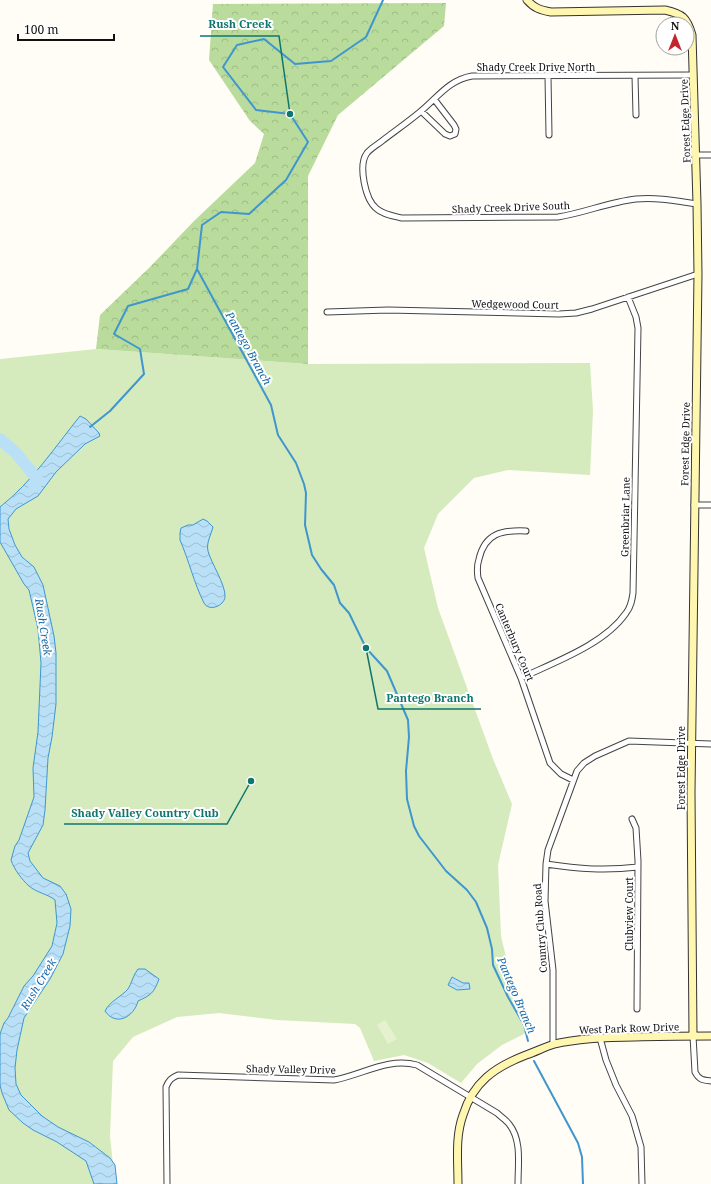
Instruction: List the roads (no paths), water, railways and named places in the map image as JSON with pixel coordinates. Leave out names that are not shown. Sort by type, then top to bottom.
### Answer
[{"type":"street","name":"Forest Edge Drive","points":[[527,0],[540,10],[551,12],[665,10],[684,17],[689,25],[692,35],[698,274],[691,744],[693,1036]]},
{"type":"street","name":"Shady Creek Drive North","points":[[374,206],[366,193],[364,186],[363,169],[367,153],[421,111],[446,87],[463,78],[472,76],[693,75]]},
{"type":"street","points":[[548,76],[549,135]]},
{"type":"street","points":[[635,76],[636,115]]},
{"type":"street","points":[[421,111],[445,134],[450,136],[455,134],[456,129],[454,125],[434,99]]},
{"type":"street","points":[[696,155],[711,155]]},
{"type":"street","name":"Shady Creek Drive South","points":[[374,206],[377,210],[385,214],[402,218],[516,218],[558,217],[572,215],[637,199],[657,198],[697,204]]},
{"type":"street","name":"Wedgewood Court","points":[[327,312],[388,310],[559,314],[592,309],[698,274]]},
{"type":"street","name":"Greenbriar Lane","points":[[521,678],[600,639],[614,628],[627,613],[631,605],[633,593],[638,328],[636,317],[628,297]]},
{"type":"street","points":[[694,505],[711,505]]},
{"type":"street","name":"Canterbury Court","points":[[526,531],[511,530],[502,532],[484,543],[481,550],[477,572],[478,578],[521,678],[550,764],[560,774],[573,780]]},
{"type":"street","name":"Country Club Road","points":[[553,1045],[553,970],[545,901],[546,864],[548,850],[577,771],[584,763],[629,741],[711,744]]},
{"type":"street","name":"Clubview Court","points":[[632,819],[636,828],[638,866],[637,1009]]},
{"type":"street","points":[[546,864],[593,870],[616,870],[638,866]]},
{"type":"street","points":[[693,1036],[697,1077],[701,1080],[711,1081]]},
{"type":"street","name":"West Park Row Drive","points":[[458,1184],[457,1142],[460,1125],[470,1097],[480,1083],[498,1068],[513,1060],[553,1045],[576,1040],[600,1038],[711,1036]]},
{"type":"street","points":[[600,1038],[606,1060],[616,1085],[632,1116],[641,1146],[642,1184]]},
{"type":"street","name":"Shady Valley Drive","points":[[167,1184],[166,1087],[169,1080],[178,1075],[334,1080],[389,1063],[402,1062],[417,1065],[497,1113],[508,1123],[514,1131],[518,1146],[518,1184]]},
{"type":"water","points":[[80,416],[86,419],[100,436],[85,444],[56,472],[38,496],[16,509],[8,519],[9,529],[15,545],[22,557],[34,567],[43,585],[54,636],[56,653],[56,704],[48,758],[43,825],[28,853],[30,861],[43,878],[60,886],[66,894],[71,909],[70,926],[63,954],[50,979],[24,1018],[17,1050],[15,1068],[16,1084],[21,1095],[42,1116],[58,1127],[89,1142],[110,1158],[115,1165],[117,1184],[94,1184],[86,1161],[57,1142],[33,1130],[9,1110],[0,1085],[0,1034],[4,1023],[24,986],[33,976],[52,946],[57,923],[55,900],[29,886],[18,874],[11,860],[34,797],[33,768],[38,732],[41,663],[38,629],[29,590],[0,542],[0,507],[33,475]]},
{"type":"water","points":[[203,519],[213,527],[208,542],[208,551],[225,592],[224,600],[216,607],[206,606],[204,603],[197,588],[180,540],[181,528],[188,525],[193,525]]},
{"type":"water","points":[[138,969],[145,969],[159,979],[154,991],[138,1001],[133,1012],[124,1018],[119,1019],[109,1016],[105,1011],[110,1004],[128,989]]},
{"type":"water","points":[[452,977],[463,983],[469,983],[470,989],[457,990],[448,985]]},
{"type":"waterway","name":"Rush Creek","points":[[90,427],[110,411],[144,374],[140,349],[114,334],[128,306],[188,289],[197,269],[202,225],[221,212],[249,214],[286,180],[308,142],[290,114],[256,110],[223,67],[237,45],[264,39],[295,64],[331,61],[366,37],[383,0]]},
{"type":"waterway","name":"Pantego Branch","points":[[197,269],[271,405],[278,435],[296,463],[306,493],[305,525],[312,555],[334,585],[340,603],[349,613],[366,648],[387,671],[408,720],[409,737],[406,771],[407,799],[414,826],[419,836],[446,871],[467,890],[476,902],[487,928],[492,949],[493,965],[508,997],[524,1025],[528,1041]]},
{"type":"waterway","name":"Rush Creek","points":[[0,439],[16,453],[38,480],[34,485]]},
{"type":"waterway","name":"Pantego Branch","points":[[534,1061],[578,1143],[582,1157],[583,1184]]},
{"type":"place","name":"Rush Creek","points":[[290,114]]},
{"type":"place","name":"Pantego Branch","points":[[366,648]]},
{"type":"place","name":"Shady Valley Country Club","points":[[251,781]]}]
